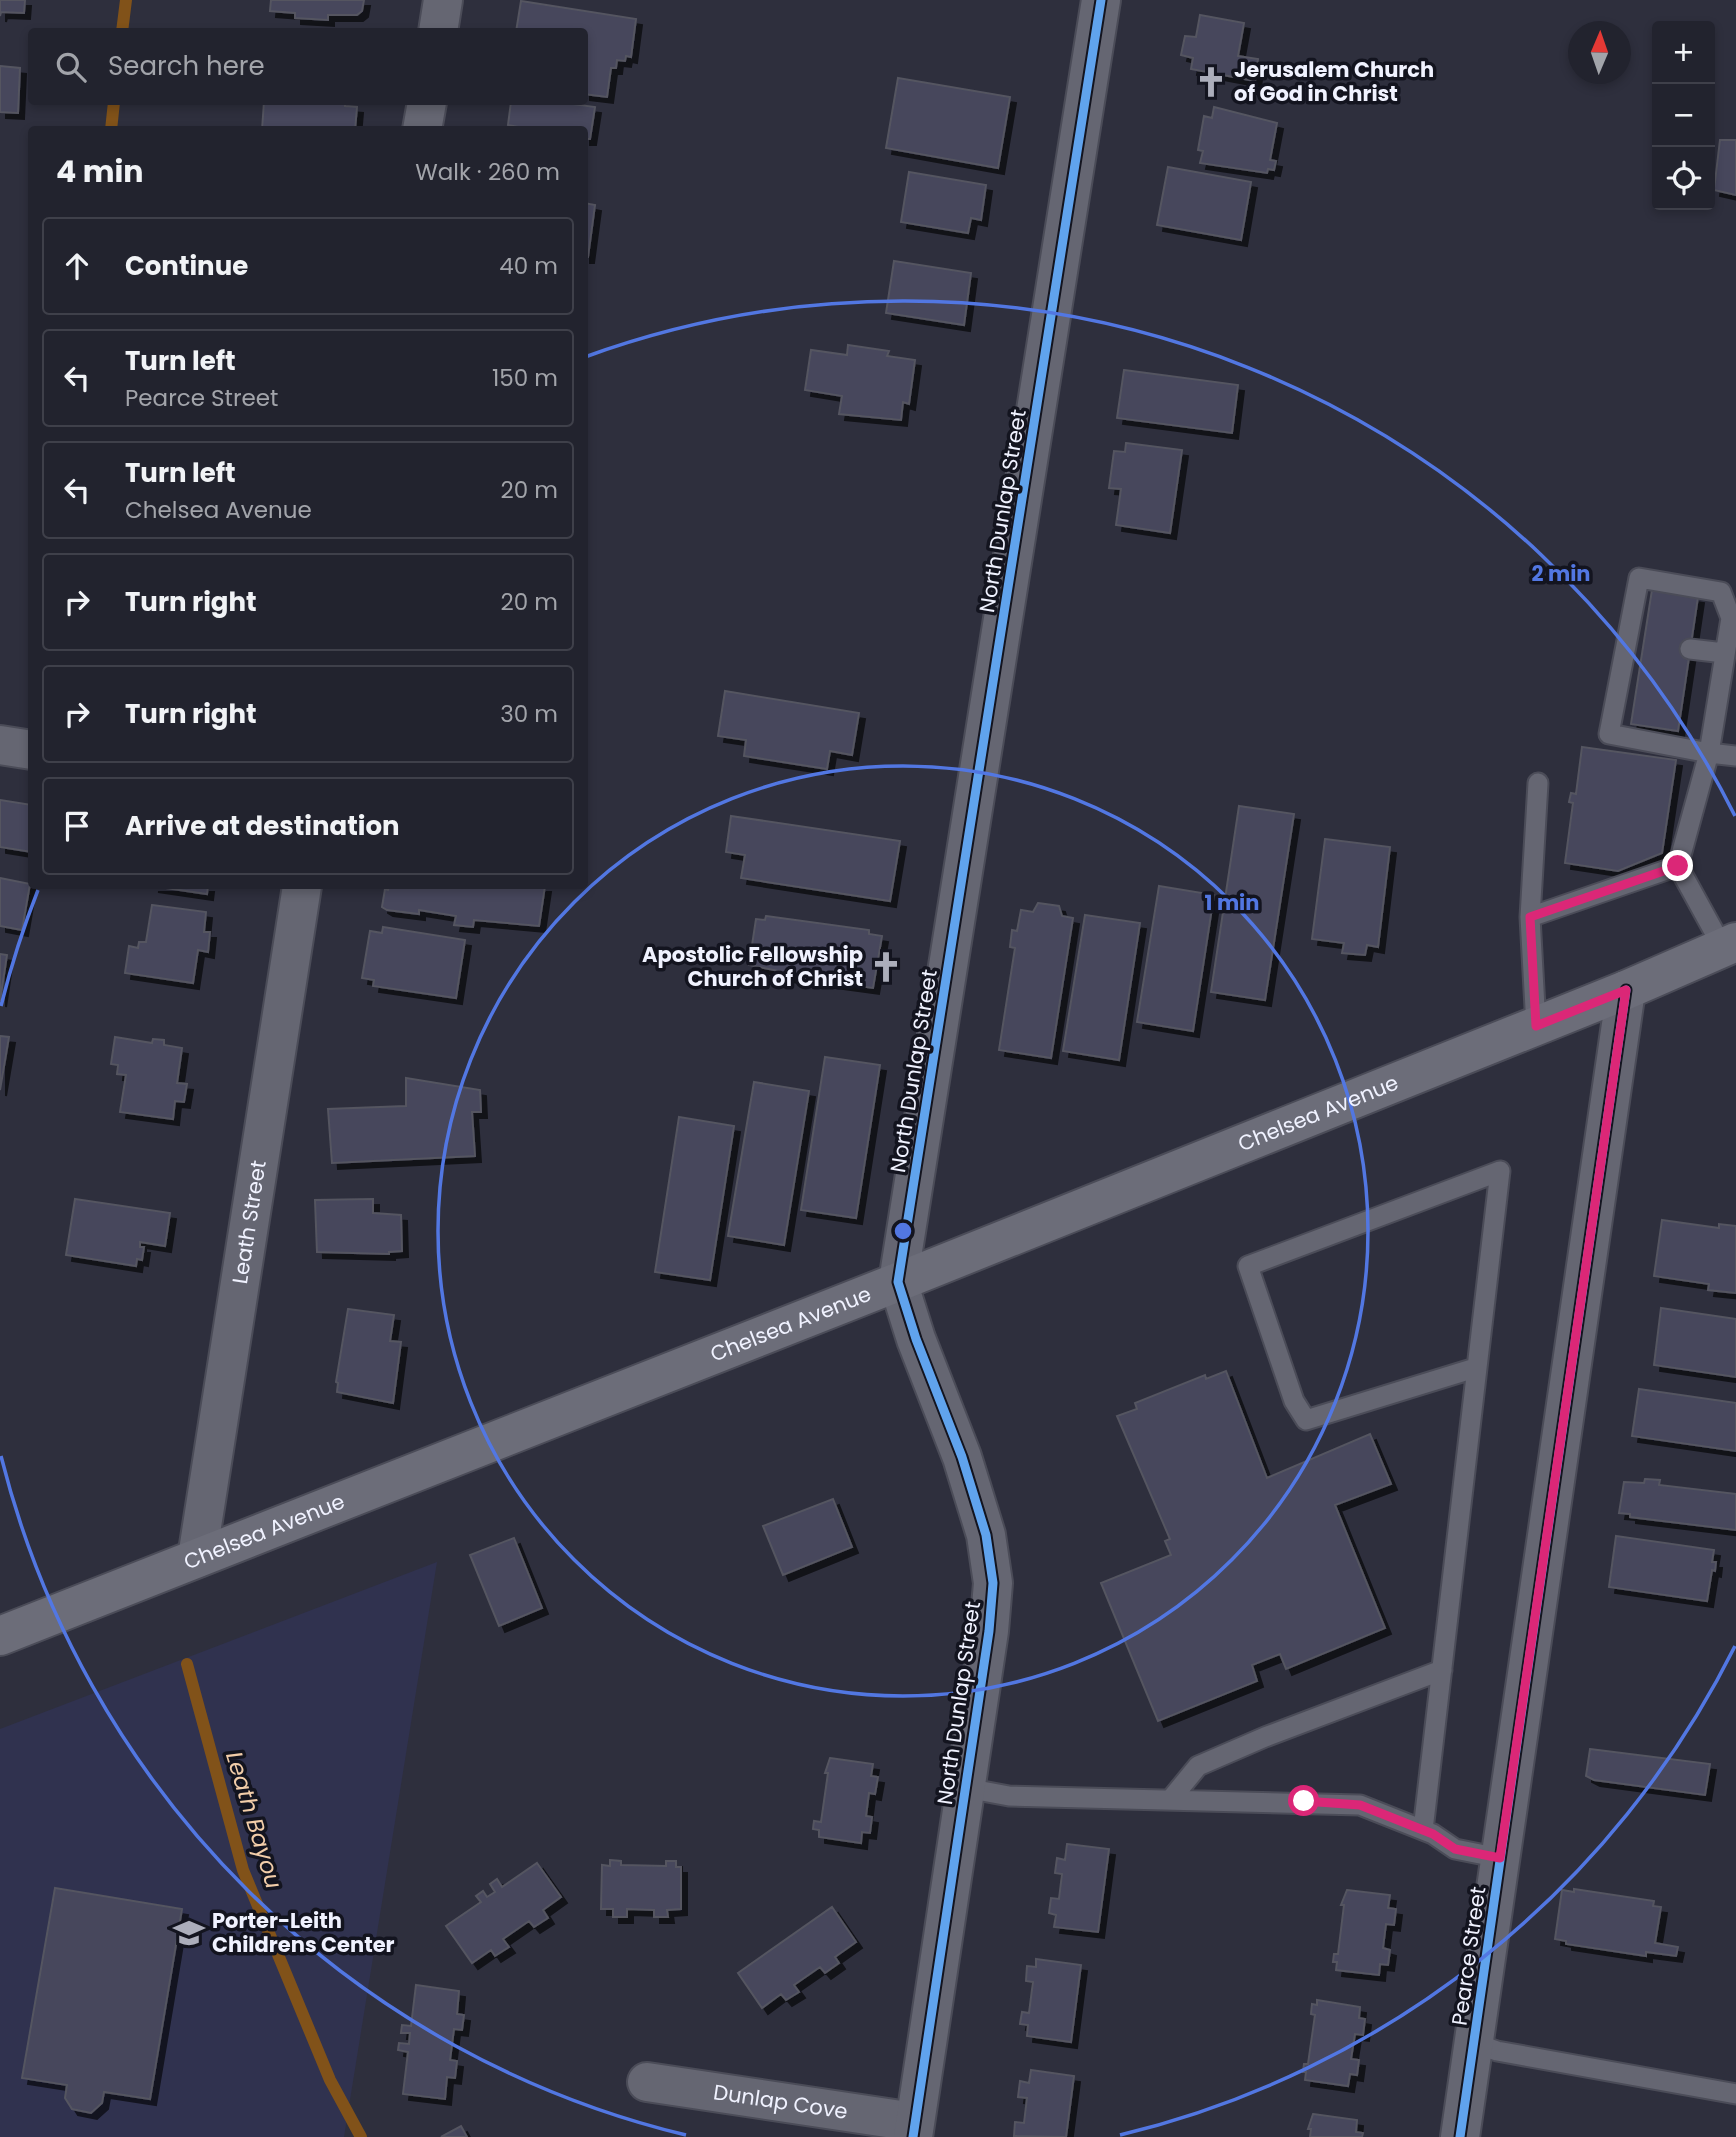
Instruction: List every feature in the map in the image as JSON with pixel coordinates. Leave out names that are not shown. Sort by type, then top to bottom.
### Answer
[{"type":"main road","name":"Chelsea Avenue","points":[[0,1636],[898,1282],[1626,990],[1730,945]]},
{"type":"street","points":[[439,28],[443,0]]},
{"type":"street","name":"North Dunlap Street","points":[[914,2129],[989,1630],[991,1571],[986,1535],[962,1457],[916,1339],[898,1282],[1101,0]]},
{"type":"street","points":[[423,126],[426,105]]},
{"type":"street","points":[[0,745],[28,749]]},
{"type":"street","name":"Leath Street","points":[[197,1558],[302,889]]},
{"type":"street","name":"Pearce Street","points":[[1460,2137],[1626,990]]},
{"type":"street","name":"Dunlap Cove","points":[[647,2082],[914,2129]]},
{"type":"lane","points":[[1730,945],[1678,866],[1709,753],[1724,653],[1733,619],[1721,592],[1639,578],[1636,640],[1609,734],[1709,753],[1736,756]]},
{"type":"lane","points":[[1690,649],[1724,653]]},
{"type":"lane","points":[[1536,1026],[1530,917],[1538,783]]},
{"type":"lane","points":[[1530,917],[1678,866]]},
{"type":"lane","points":[[1423,1830],[1500,1171],[1248,1266],[1294,1401],[1306,1420],[1475,1367]]},
{"type":"lane","points":[[1171,1799],[1198,1766],[1265,1737],[1442,1670]]},
{"type":"lane","points":[[966,1788],[1009,1796],[1360,1805],[1423,1830],[1455,1849],[1500,1858]]},
{"type":"lane","points":[[1474,2043],[1497,2051],[1736,2094]]},
{"type":"shaded area","name":"Porter-Leith Childrens Center","points":[[437,1562],[344,2137],[0,2137],[0,1729]]},
{"type":"building","points":[[0,0],[25,0],[24,13],[1,12],[0,16]]},
{"type":"building","points":[[271,0],[364,0],[362,11],[357,15],[328,15],[328,20],[295,18],[295,13],[270,11]]},
{"type":"building","points":[[521,1],[636,19],[631,57],[626,56],[625,61],[617,60],[616,68],[611,68],[607,97],[588,95],[588,28],[517,28]]},
{"type":"building","points":[[1200,15],[1244,23],[1238,56],[1258,59],[1255,81],[1191,69],[1193,58],[1181,55],[1185,36],[1196,37]]},
{"type":"building","points":[[0,66],[20,68],[18,113],[0,112]]},
{"type":"building","points":[[898,78],[1010,97],[998,168],[886,148]]},
{"type":"building","points":[[264,105],[357,107],[355,126],[262,126]]},
{"type":"building","points":[[511,105],[595,107],[590,139],[588,126],[508,125]]},
{"type":"building","points":[[1214,107],[1277,123],[1270,160],[1276,161],[1274,170],[1268,169],[1267,173],[1200,163],[1203,151],[1198,150],[1204,116],[1212,118]]},
{"type":"building","points":[[1720,140],[1736,140],[1736,195],[1715,190]]},
{"type":"building","points":[[1168,167],[1251,182],[1241,240],[1157,225]]},
{"type":"building","points":[[909,172],[986,185],[981,220],[971,218],[968,233],[901,222]]},
{"type":"building","points":[[588,204],[595,205],[588,257]]},
{"type":"building","points":[[894,261],[971,273],[964,325],[886,313]]},
{"type":"building","points":[[848,345],[889,351],[887,356],[915,360],[909,404],[903,402],[901,420],[839,414],[842,396],[805,390],[811,350],[847,355]]},
{"type":"building","points":[[1124,370],[1238,385],[1232,433],[1117,418]]},
{"type":"building","points":[[1126,443],[1182,450],[1170,533],[1116,525],[1121,489],[1109,488],[1114,451],[1125,452]]},
{"type":"building","points":[[1652,590],[1698,597],[1678,731],[1631,724]]},
{"type":"building","points":[[725,691],[859,713],[852,755],[830,751],[827,769],[744,756],[746,740],[718,736]]},
{"type":"building","points":[[1582,747],[1676,760],[1662,853],[1618,871],[1565,863],[1573,803],[1569,802],[1571,793],[1576,794]]},
{"type":"building","points":[[0,800],[28,804],[28,851],[0,847]]},
{"type":"building","points":[[1239,806],[1294,814],[1265,1000],[1211,992]]},
{"type":"building","points":[[731,816],[900,841],[890,901],[741,878],[745,855],[726,852]]},
{"type":"building","points":[[1325,839],[1390,847],[1378,947],[1367,945],[1365,955],[1342,953],[1344,943],[1312,939]]},
{"type":"building","points":[[0,878],[28,884],[22,930],[0,926]]},
{"type":"building","points":[[1159,886],[1214,895],[1193,1031],[1137,1022]]},
{"type":"building","points":[[173,889],[208,889],[207,894]]},
{"type":"building","points":[[385,889],[545,889],[539,926],[474,920],[473,927],[454,925],[456,916],[419,910],[419,914],[387,910],[382,907]]},
{"type":"building","points":[[1038,903],[1059,906],[1062,916],[1073,918],[1051,1058],[999,1050],[1015,948],[1010,947],[1012,930],[1017,931],[1021,910],[1033,912]]},
{"type":"building","points":[[152,905],[206,912],[204,932],[210,932],[208,952],[198,950],[193,983],[125,973],[129,946],[138,948],[139,942],[146,942]]},
{"type":"building","points":[[1085,915],[1140,923],[1119,1060],[1063,1051]]},
{"type":"building","points":[[766,916],[869,930],[869,934],[882,936],[873,988],[778,975],[779,971],[749,965],[756,919],[765,920]]},
{"type":"building","points":[[383,927],[465,940],[456,998],[373,986],[374,980],[362,978],[370,931],[382,933]]},
{"type":"building","points":[[0,954],[7,955],[0,1001]]},
{"type":"building","points":[[0,1036],[9,1037],[0,1090]]},
{"type":"building","points":[[115,1037],[152,1043],[153,1039],[164,1040],[164,1045],[182,1048],[177,1083],[187,1084],[184,1102],[175,1101],[173,1119],[120,1112],[126,1075],[117,1074],[118,1065],[111,1064]]},
{"type":"building","points":[[825,1057],[880,1065],[856,1218],[801,1210]]},
{"type":"building","points":[[406,1078],[480,1090],[481,1112],[472,1112],[475,1156],[332,1163],[328,1109],[406,1106]]},
{"type":"building","points":[[754,1082],[809,1091],[784,1245],[728,1236]]},
{"type":"building","points":[[679,1117],[734,1126],[710,1280],[655,1272]]},
{"type":"building","points":[[75,1199],[170,1213],[165,1246],[140,1242],[140,1247],[144,1247],[142,1260],[137,1259],[136,1266],[66,1255]]},
{"type":"building","points":[[373,1199],[373,1213],[401,1215],[402,1251],[389,1254],[317,1252],[315,1200]]},
{"type":"building","points":[[1662,1220],[1719,1228],[1719,1224],[1736,1226],[1736,1293],[1708,1290],[1709,1284],[1654,1276]]},
{"type":"building","points":[[1661,1308],[1736,1319],[1736,1377],[1654,1365]]},
{"type":"building","points":[[348,1309],[394,1315],[390,1341],[401,1342],[393,1403],[337,1392],[336,1382]]},
{"type":"building","points":[[1226,1371],[1267,1478],[1370,1434],[1391,1484],[1335,1505],[1385,1628],[1286,1669],[1280,1654],[1252,1665],[1257,1681],[1158,1721],[1101,1583],[1171,1555],[1165,1541],[1170,1539],[1117,1416],[1137,1409],[1135,1403],[1205,1375],[1206,1379]]},
{"type":"building","points":[[1639,1389],[1736,1403],[1736,1451],[1632,1436]]},
{"type":"building","points":[[1645,1479],[1660,1480],[1659,1485],[1736,1494],[1736,1530],[1630,1517],[1630,1514],[1619,1513],[1624,1482],[1644,1483]]},
{"type":"building","points":[[833,1499],[852,1547],[783,1575],[763,1526]]},
{"type":"building","points":[[1616,1536],[1714,1550],[1712,1562],[1716,1562],[1715,1571],[1712,1570],[1707,1601],[1609,1587]]},
{"type":"building","points":[[514,1538],[542,1608],[499,1626],[470,1555]]},
{"type":"building","points":[[1590,1749],[1710,1764],[1705,1795],[1594,1780],[1586,1776]]},
{"type":"building","points":[[830,1758],[873,1764],[871,1776],[878,1777],[875,1794],[869,1793],[866,1816],[872,1817],[870,1833],[862,1832],[861,1843],[819,1837],[819,1830],[813,1829],[814,1821],[821,1822],[828,1773],[825,1773]]},
{"type":"building","points":[[1067,1844],[1109,1849],[1098,1932],[1054,1927],[1056,1915],[1049,1913],[1051,1898],[1059,1899],[1062,1874],[1055,1873],[1057,1858],[1065,1860]]},
{"type":"building","points":[[610,1860],[621,1861],[621,1865],[666,1866],[666,1861],[676,1861],[676,1867],[681,1867],[681,1909],[667,1910],[668,1917],[654,1917],[654,1910],[627,1909],[627,1917],[613,1917],[613,1909],[601,1909],[602,1865],[610,1866]]},
{"type":"building","points":[[537,1863],[561,1897],[543,1910],[548,1918],[534,1927],[529,1921],[503,1939],[509,1947],[495,1956],[491,1950],[472,1963],[446,1926],[481,1902],[476,1896],[483,1891],[487,1897],[495,1892],[490,1884],[497,1879],[502,1887]]},
{"type":"building","points":[[55,1888],[182,1909],[150,2099],[104,2092],[102,2103],[91,2113],[72,2109],[65,2098],[67,2085],[22,2078]]},
{"type":"building","points":[[1574,1889],[1654,1901],[1653,1906],[1661,1907],[1655,1943],[1678,1947],[1676,1956],[1646,1952],[1646,1956],[1566,1944],[1566,1941],[1555,1939],[1562,1890],[1574,1892]]},
{"type":"building","points":[[1347,1890],[1390,1895],[1388,1908],[1396,1909],[1394,1925],[1386,1924],[1383,1948],[1390,1950],[1388,1965],[1380,1964],[1379,1975],[1336,1970],[1334,1954],[1338,1954],[1344,1905],[1341,1905]]},
{"type":"building","points":[[832,1907],[856,1942],[835,1957],[839,1963],[825,1973],[820,1967],[794,1985],[799,1992],[786,2000],[781,1994],[762,2008],[738,1973]]},
{"type":"building","points":[[1036,1959],[1081,1965],[1071,2042],[1027,2036],[1028,2025],[1020,2024],[1022,2012],[1029,2013],[1033,1982],[1026,1981],[1027,1966],[1036,1967]]},
{"type":"building","points":[[416,1985],[459,1991],[457,2014],[464,2015],[462,2030],[454,2029],[450,2060],[457,2061],[455,2078],[447,2077],[445,2099],[403,2094],[408,2052],[398,2050],[399,2043],[409,2044],[410,2033],[401,2033],[402,2025],[411,2026]]},
{"type":"building","points":[[1317,2000],[1360,2007],[1359,2018],[1365,2019],[1363,2035],[1355,2034],[1351,2059],[1359,2060],[1357,2075],[1350,2074],[1348,2086],[1305,2080],[1304,2064],[1308,2064],[1315,2015],[1311,2014],[1312,2004],[1317,2005]]},
{"type":"building","points":[[1031,2070],[1074,2076],[1066,2137],[1014,2136],[1015,2122],[1024,2123],[1027,2098],[1018,2097],[1020,2081],[1029,2083]]},
{"type":"building","points":[[1313,2114],[1357,2120],[1356,2132],[1363,2133],[1362,2137],[1310,2137],[1311,2129],[1308,2129]]},
{"type":"building","points":[[461,2126],[467,2137],[441,2137]]},
{"type":"waterway","name":"Leath Bayou","points":[[122,28],[126,0]]},
{"type":"waterway","name":"Leath Bayou","points":[[111,126],[114,105]]},
{"type":"waterway","name":"Leath Bayou","points":[[187,1664],[243,1870],[330,2080],[361,2137]]},
{"type":"cycle path","points":[[913,2137],[989,1631],[993,1583],[986,1535],[962,1457],[916,1339],[898,1282],[1101,0]]},
{"type":"cycle path","points":[[1460,2137],[1626,990]]},
{"type":"place","name":"Jerusalem Church of God in Christ","points":[[1211,82]]},
{"type":"place","name":"Apostolic Fellowship Church of Christ","points":[[886,967]]},
{"type":"place","name":"Porter-Leith Childrens Center","points":[[189,1933]]},
{"type":"route","points":[[1304,1801],[1360,1805],[1433,1834],[1455,1849],[1500,1858],[1626,990],[1536,1026],[1530,917],[1678,866]]}]
